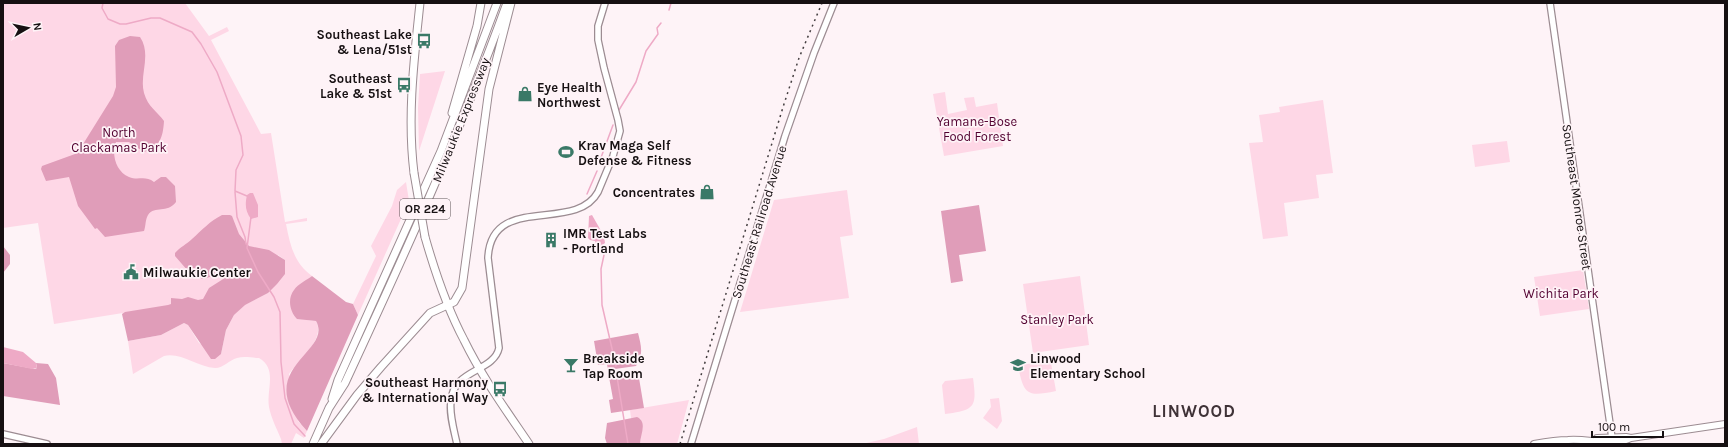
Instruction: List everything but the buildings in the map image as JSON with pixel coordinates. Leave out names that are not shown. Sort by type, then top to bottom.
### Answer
[{"type":"main road","points":[[420,3],[411,92],[412,139],[414,173],[418,202],[426,236],[448,305],[463,339],[479,368],[530,444]]},
{"type":"main road","points":[[441,151],[477,26],[481,3]]},
{"type":"main road","name":"Milwaukie Expressway","points":[[313,444],[329,408],[338,380],[441,151],[498,3]]},
{"type":"main road","name":"Milwaukie Expressway","points":[[329,408],[345,383],[429,200],[458,131],[507,3]]},
{"type":"main road","points":[[322,444],[358,395],[430,313],[456,300],[464,281],[484,117],[511,3]]},
{"type":"main road","points":[[1534,444],[1568,440],[1594,440],[1597,442],[1627,441],[1631,438],[1725,424]]},
{"type":"street","points":[[457,444],[450,404],[453,391],[460,380],[494,358],[499,348],[488,258],[489,247],[493,239],[501,228],[512,221],[574,210],[586,206],[595,198],[616,148],[619,138],[619,124],[598,40],[598,26],[604,3]]},
{"type":"street","name":"Southeast Railroad Avenue","points":[[691,444],[785,136],[814,53],[834,3]]},
{"type":"street","name":"Southeast Monroe Street","points":[[1550,3],[1613,441]]},
{"type":"street","points":[[3,434],[47,444]]},
{"type":"green space","name":"North Clackamas Park","points":[[3,3],[185,3],[209,36],[227,27],[229,31],[211,40],[261,134],[271,133],[285,222],[307,218],[307,221],[286,224],[291,246],[297,259],[312,276],[294,290],[307,320],[316,321],[318,328],[317,335],[310,349],[289,374],[298,421],[307,431],[304,438],[296,433],[291,444],[282,444],[269,407],[268,400],[270,374],[265,363],[259,358],[237,358],[221,367],[215,368],[170,355],[164,356],[133,374],[128,341],[161,335],[184,323],[188,325],[199,343],[221,354],[226,330],[234,315],[244,305],[268,293],[285,260],[278,255],[267,290],[54,324],[38,223],[3,228]]},
{"type":"green space","points":[[130,36],[140,37],[143,44],[145,51],[143,79],[144,93],[150,105],[164,121],[164,127],[160,141],[149,150],[144,152],[129,142],[116,142],[114,157],[121,171],[129,177],[148,179],[154,182],[161,177],[166,177],[175,186],[176,202],[169,208],[154,210],[151,212],[147,217],[144,231],[105,237],[97,228],[95,229],[78,206],[69,177],[46,181],[41,169],[42,166],[75,154],[80,149],[113,96],[116,87],[115,46],[119,40]]},
{"type":"green space","points":[[445,71],[419,151],[418,108],[420,74]]},
{"type":"green space","name":"Yamane-Bose Food Forest","points":[[945,92],[948,114],[967,110],[964,98],[974,97],[976,107],[997,103],[1003,146],[944,156],[933,94]]},
{"type":"green space","points":[[1323,100],[1333,173],[1316,175],[1319,198],[1284,203],[1288,236],[1263,239],[1249,143],[1263,142],[1259,115],[1280,112],[1279,107]]},
{"type":"green space","points":[[1507,141],[1510,162],[1475,167],[1472,145]]},
{"type":"green space","points":[[406,182],[409,201],[358,315],[353,304],[376,256],[371,246],[392,206],[397,190]]},
{"type":"green space","points":[[847,190],[853,235],[840,237],[849,298],[740,312],[774,200]]},
{"type":"green space","points":[[979,205],[986,251],[959,255],[963,281],[951,283],[941,211]]},
{"type":"green space","points":[[222,215],[232,216],[239,234],[249,246],[269,250],[285,260],[285,274],[268,293],[245,305],[234,315],[226,330],[221,354],[215,359],[211,359],[188,325],[184,323],[161,335],[128,341],[122,314],[125,312],[168,305],[171,304],[171,298],[182,299],[188,297],[198,300],[203,299],[209,288],[228,276],[229,274],[227,271],[215,278],[210,277],[202,279],[197,274],[188,271],[175,256],[175,253],[179,249]]},
{"type":"green space","points":[[3,246],[10,255],[10,264],[3,273]]},
{"type":"green space","name":"Wichita Park","points":[[1583,270],[1589,309],[1540,316],[1534,277]]},
{"type":"green space","points":[[312,276],[346,302],[353,304],[358,315],[307,431],[291,409],[286,392],[289,377],[296,364],[314,343],[318,332],[316,321],[297,319],[290,305],[294,290]]},
{"type":"green space","name":"Stanley Park","points":[[1080,276],[1089,345],[1033,353],[1023,284]]},
{"type":"green space","points":[[638,333],[641,354],[639,362],[636,366],[608,370],[607,364],[598,365],[594,341]]},
{"type":"green space","points":[[1047,360],[1051,363],[1056,391],[1039,394],[1028,392],[1022,383],[1018,366]]},
{"type":"green space","points":[[3,363],[35,369],[37,368],[36,363],[48,364],[56,378],[60,405],[3,396]]},
{"type":"green space","points":[[638,372],[644,408],[611,413],[609,400],[613,399],[609,377]]},
{"type":"green space","points":[[973,378],[975,395],[972,405],[963,411],[945,414],[942,385],[945,381]]},
{"type":"green space","points":[[999,398],[1002,421],[997,429],[983,418],[991,407],[990,399]]},
{"type":"green space","points":[[689,400],[677,444],[640,444],[641,419],[631,418],[630,410]]},
{"type":"green space","points":[[637,417],[643,425],[640,444],[607,444],[605,438],[607,423]]},
{"type":"green space","points":[[917,427],[919,444],[862,444],[884,439]]},
{"type":"shaded area","points":[[253,193],[258,205],[258,217],[251,219],[246,204],[247,195]]},
{"type":"shaded area","points":[[592,215],[604,236],[605,243],[601,246],[597,246],[595,241],[588,238],[589,216]]},
{"type":"shaded area","points":[[3,347],[23,352],[36,363],[37,368],[32,369],[3,363]]},
{"type":"waterway","points":[[103,3],[102,8],[108,19],[120,24],[126,24],[151,18],[160,18],[192,32],[201,44],[217,72],[241,136],[243,155],[236,170],[235,191],[247,196]]},
{"type":"waterway","points":[[669,10],[671,3]]},
{"type":"waterway","points":[[619,110],[636,82],[646,51],[658,34],[657,28],[661,23]]},
{"type":"waterway","points":[[599,163],[613,125]]},
{"type":"waterway","points":[[587,194],[597,171]]},
{"type":"waterway","points":[[235,192],[237,217],[245,237],[246,244]]},
{"type":"waterway","points":[[251,217],[247,248],[258,272],[274,297],[280,312],[281,362],[285,398],[294,424],[305,436]]},
{"type":"waterway","points":[[602,245],[604,255],[601,269],[602,305],[616,366]]},
{"type":"waterway","points":[[617,377],[628,444]]},
{"type":"railway","points":[[680,444],[784,104],[799,58],[822,3]]},
{"type":"place","name":"Southeast Lake & Lena/51st","points":[[424,41]]},
{"type":"place","name":"Southeast Lake & 51st","points":[[404,85]]},
{"type":"place","name":"Eye Health Northwest","points":[[525,94]]},
{"type":"place","name":"Krav Maga Self Defense & Fitness","points":[[566,152]]},
{"type":"place","name":"Concentrates","points":[[707,192]]},
{"type":"place","name":"IMR Test Labs - Portland","points":[[551,240]]},
{"type":"place","name":"Milwaukie Center","points":[[131,272]]},
{"type":"place","name":"Breakside Tap Room","points":[[571,365]]},
{"type":"place","name":"Linwood Elementary School","points":[[1018,365]]},
{"type":"place","name":"Southeast Harmony & International Way","points":[[500,389]]},
{"type":"district","name":"LINWOOD","points":[[1194,411]]}]
